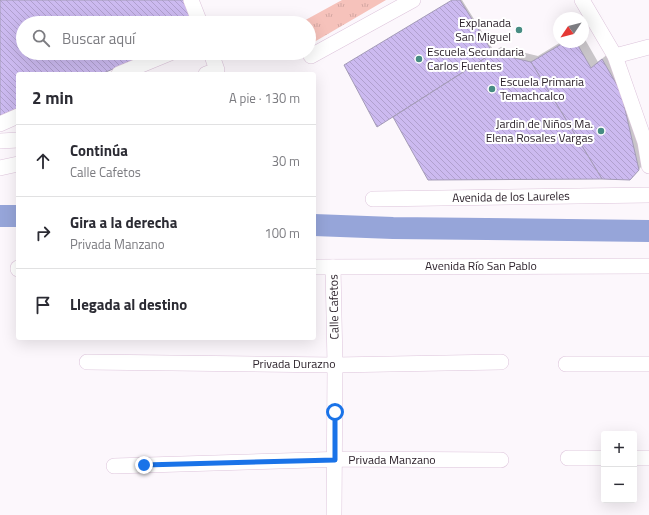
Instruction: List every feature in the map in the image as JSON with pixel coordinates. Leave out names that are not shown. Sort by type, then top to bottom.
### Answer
[{"type":"street","points":[[191,0],[197,16]]},
{"type":"street","points":[[316,53],[413,0]]},
{"type":"street","points":[[582,0],[615,56],[647,142],[649,166]]},
{"type":"street","points":[[615,56],[649,47]]},
{"type":"street","points":[[124,72],[153,60]]},
{"type":"street","points":[[212,60],[214,72]]},
{"type":"street","points":[[0,124],[16,117]]},
{"type":"street","points":[[0,141],[16,140]]},
{"type":"street","points":[[0,168],[16,164]]},
{"type":"street","name":"Avenida de los Laureles","points":[[373,200],[649,195]]},
{"type":"street","name":"Avenida Río San Pablo","points":[[316,267],[649,266]]},
{"type":"street","name":"Calle Cafetos","points":[[333,267],[335,365],[334,515]]},
{"type":"street","name":"Privada Durazno","points":[[87,362],[335,365],[501,362]]},
{"type":"street","points":[[566,364],[649,364]]},
{"type":"street","points":[[568,458],[601,458]]},
{"type":"street","points":[[637,458],[649,458]]},
{"type":"street","name":"Privada Manzano","points":[[114,466],[335,460],[502,460]]},
{"type":"green space","points":[[342,0],[386,0],[316,41],[316,16],[313,16]]},
{"type":"building","points":[[0,0],[185,0],[191,16],[16,16],[16,60],[134,60],[106,72],[16,72],[16,109],[0,116]]},
{"type":"building","name":"Escuela Secundaria Carlos Fuentes","points":[[452,0],[460,0],[493,53],[377,127],[344,65]]},
{"type":"building","name":"Jardin de Niños Ma. Elena Rosales Vargas","points":[[555,48],[579,48],[591,68],[602,59],[621,92],[639,170],[630,180],[602,179],[531,62]]},
{"type":"building","name":"Escuela Primaria Temachcalco","points":[[493,53],[531,62],[602,179],[428,180],[393,117]]},
{"type":"waterway","points":[[0,216],[16,216]]},
{"type":"waterway","points":[[316,225],[393,228],[649,231]]},
{"type":"place","name":"Explanada San Miguel","points":[[519,30]]},
{"type":"place","name":"Escuela Secundaria Carlos Fuentes","points":[[419,59]]},
{"type":"place","name":"Escuela Primaria Temachcalco","points":[[492,89]]},
{"type":"place","name":"Jardin de Niños Ma. Elena Rosales Vargas","points":[[601,131]]},
{"type":"route","points":[[144,465],[335,460],[335,412]]}]
